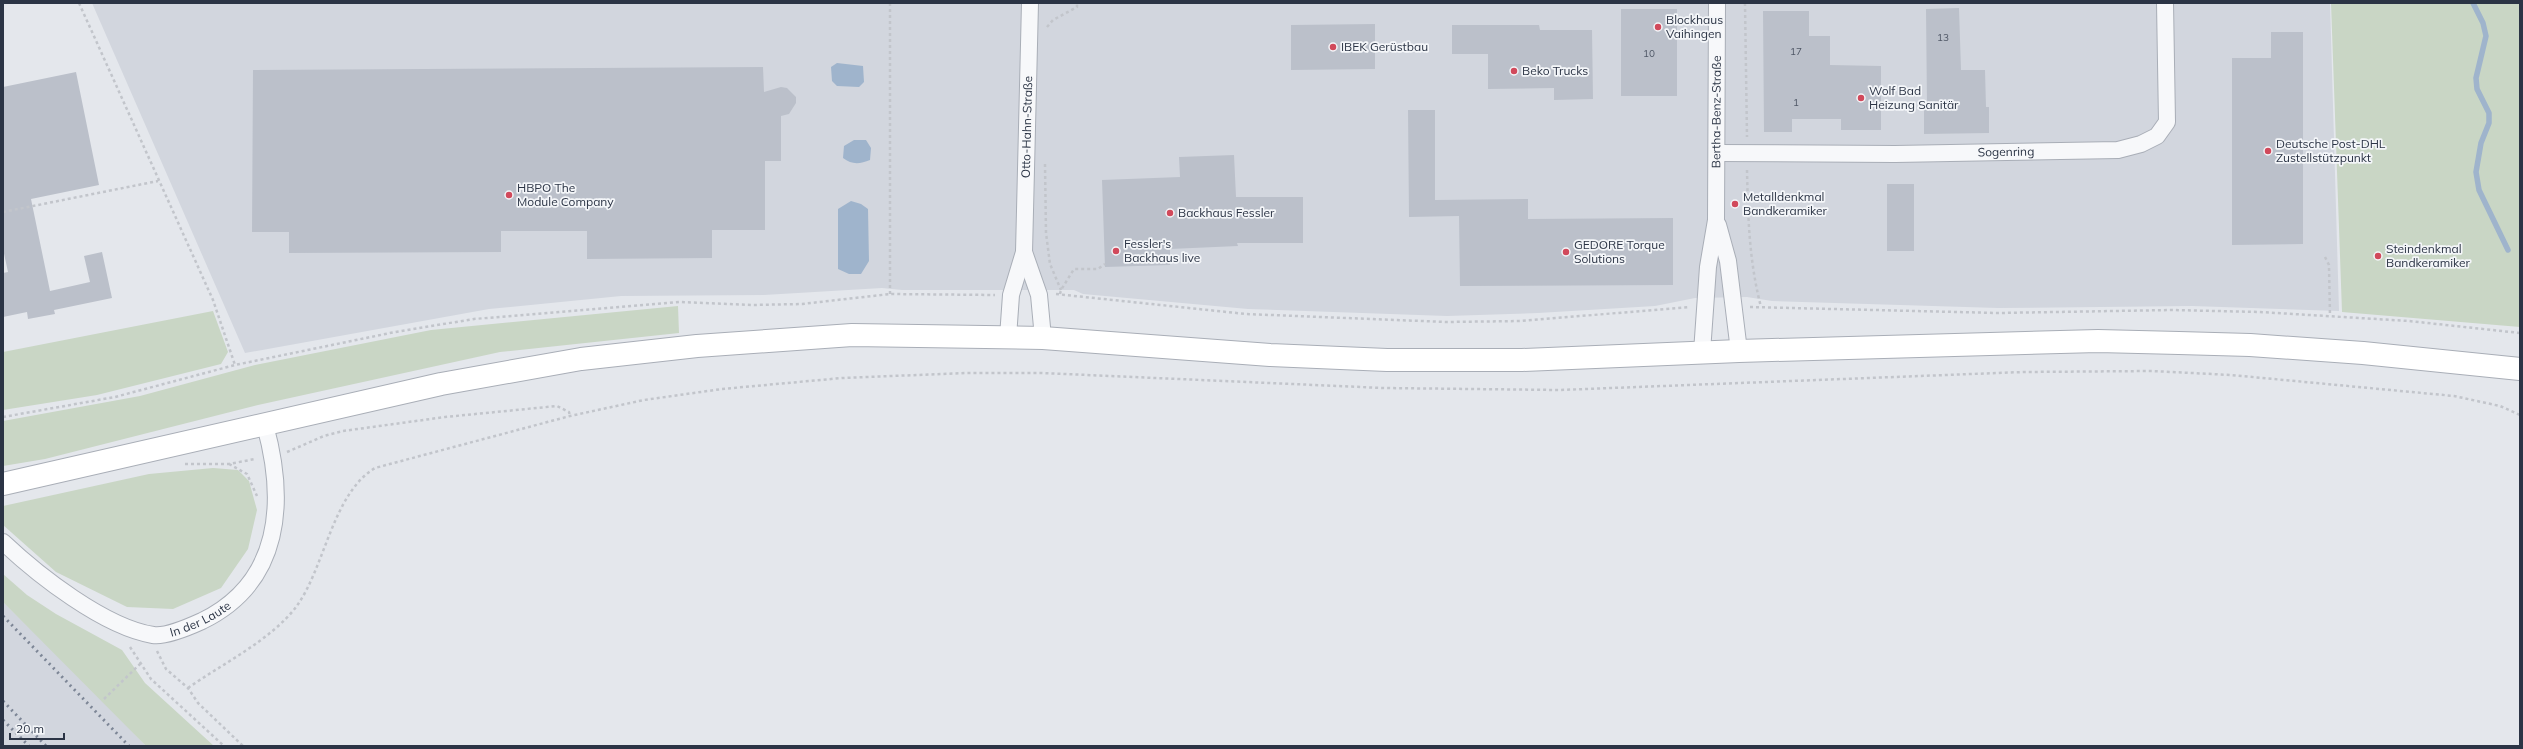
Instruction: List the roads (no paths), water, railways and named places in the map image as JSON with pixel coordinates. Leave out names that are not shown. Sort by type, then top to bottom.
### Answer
[{"type":"street","name":"Otto-Hahn-Straße","points":[[1008,337],[1011,296],[1024,252],[1030,3]]},
{"type":"street","name":"Bertha-Benz-Straße","points":[[1702,352],[1704,308],[1716,220],[1717,3]]},
{"type":"street","name":"Sogenring","points":[[1717,153],[2118,150],[2141,144],[2158,136],[2167,122],[2165,3]]},
{"type":"street","name":"Bertha-Benz-Straße","points":[[1716,220],[1728,261],[1739,351]]},
{"type":"street","name":"Otto-Hahn-Straße","points":[[1024,252],[1039,295],[1043,338]]},
{"type":"street","points":[[3,484],[441,384],[612,356],[697,346],[852,335],[1043,338],[1270,355],[1387,360],[1522,360],[1739,351],[2098,342],[2179,343],[2250,345],[2363,352],[2520,369]]},
{"type":"street","name":"In der Laute","points":[[3,542],[31,568],[71,596],[133,629],[155,635],[187,627],[214,615],[229,605],[251,582],[265,557],[275,525],[277,500],[273,455],[264,425]]},
{"type":"water","points":[[837,63],[863,66],[864,82],[859,87],[837,86],[832,81],[831,67]]},
{"type":"water","points":[[854,140],[866,140],[871,148],[870,160],[856,163],[850,162],[843,158],[844,146]]},
{"type":"water","points":[[851,201],[861,204],[868,209],[869,261],[861,274],[849,274],[838,269],[838,209]]},
{"type":"waterway","points":[[2473,3],[2483,23],[2486,36],[2476,78],[2477,89],[2489,113],[2489,123],[2481,143],[2476,172],[2479,190],[2508,250]]},
{"type":"railway","points":[[3,616],[129,746]]},
{"type":"railway","points":[[3,701],[46,746]]},
{"type":"railway","points":[[3,720],[29,746]]},
{"type":"place","name":"Blockhaus Vaihingen","points":[[1658,27]]},
{"type":"place","name":"IBEK Gerüstbau","points":[[1333,47]]},
{"type":"place","name":"Beko Trucks","points":[[1514,71]]},
{"type":"place","name":"Wolf Bad Heizung Sanitär","points":[[1861,98]]},
{"type":"place","name":"Deutsche Post-DHL Zustellstützpunkt","points":[[2268,151]]},
{"type":"place","name":"HBPO The Module Company","points":[[509,195]]},
{"type":"place","name":"Metalldenkmal Bandkeramiker","points":[[1735,204]]},
{"type":"place","name":"Backhaus Fessler","points":[[1170,213]]},
{"type":"place","name":"Fessler's Backhaus live","points":[[1116,251]]},
{"type":"place","name":"GEDORE Torque Solutions","points":[[1566,252]]},
{"type":"place","name":"Steindenkmal Bandkeramiker","points":[[2378,256]]}]
